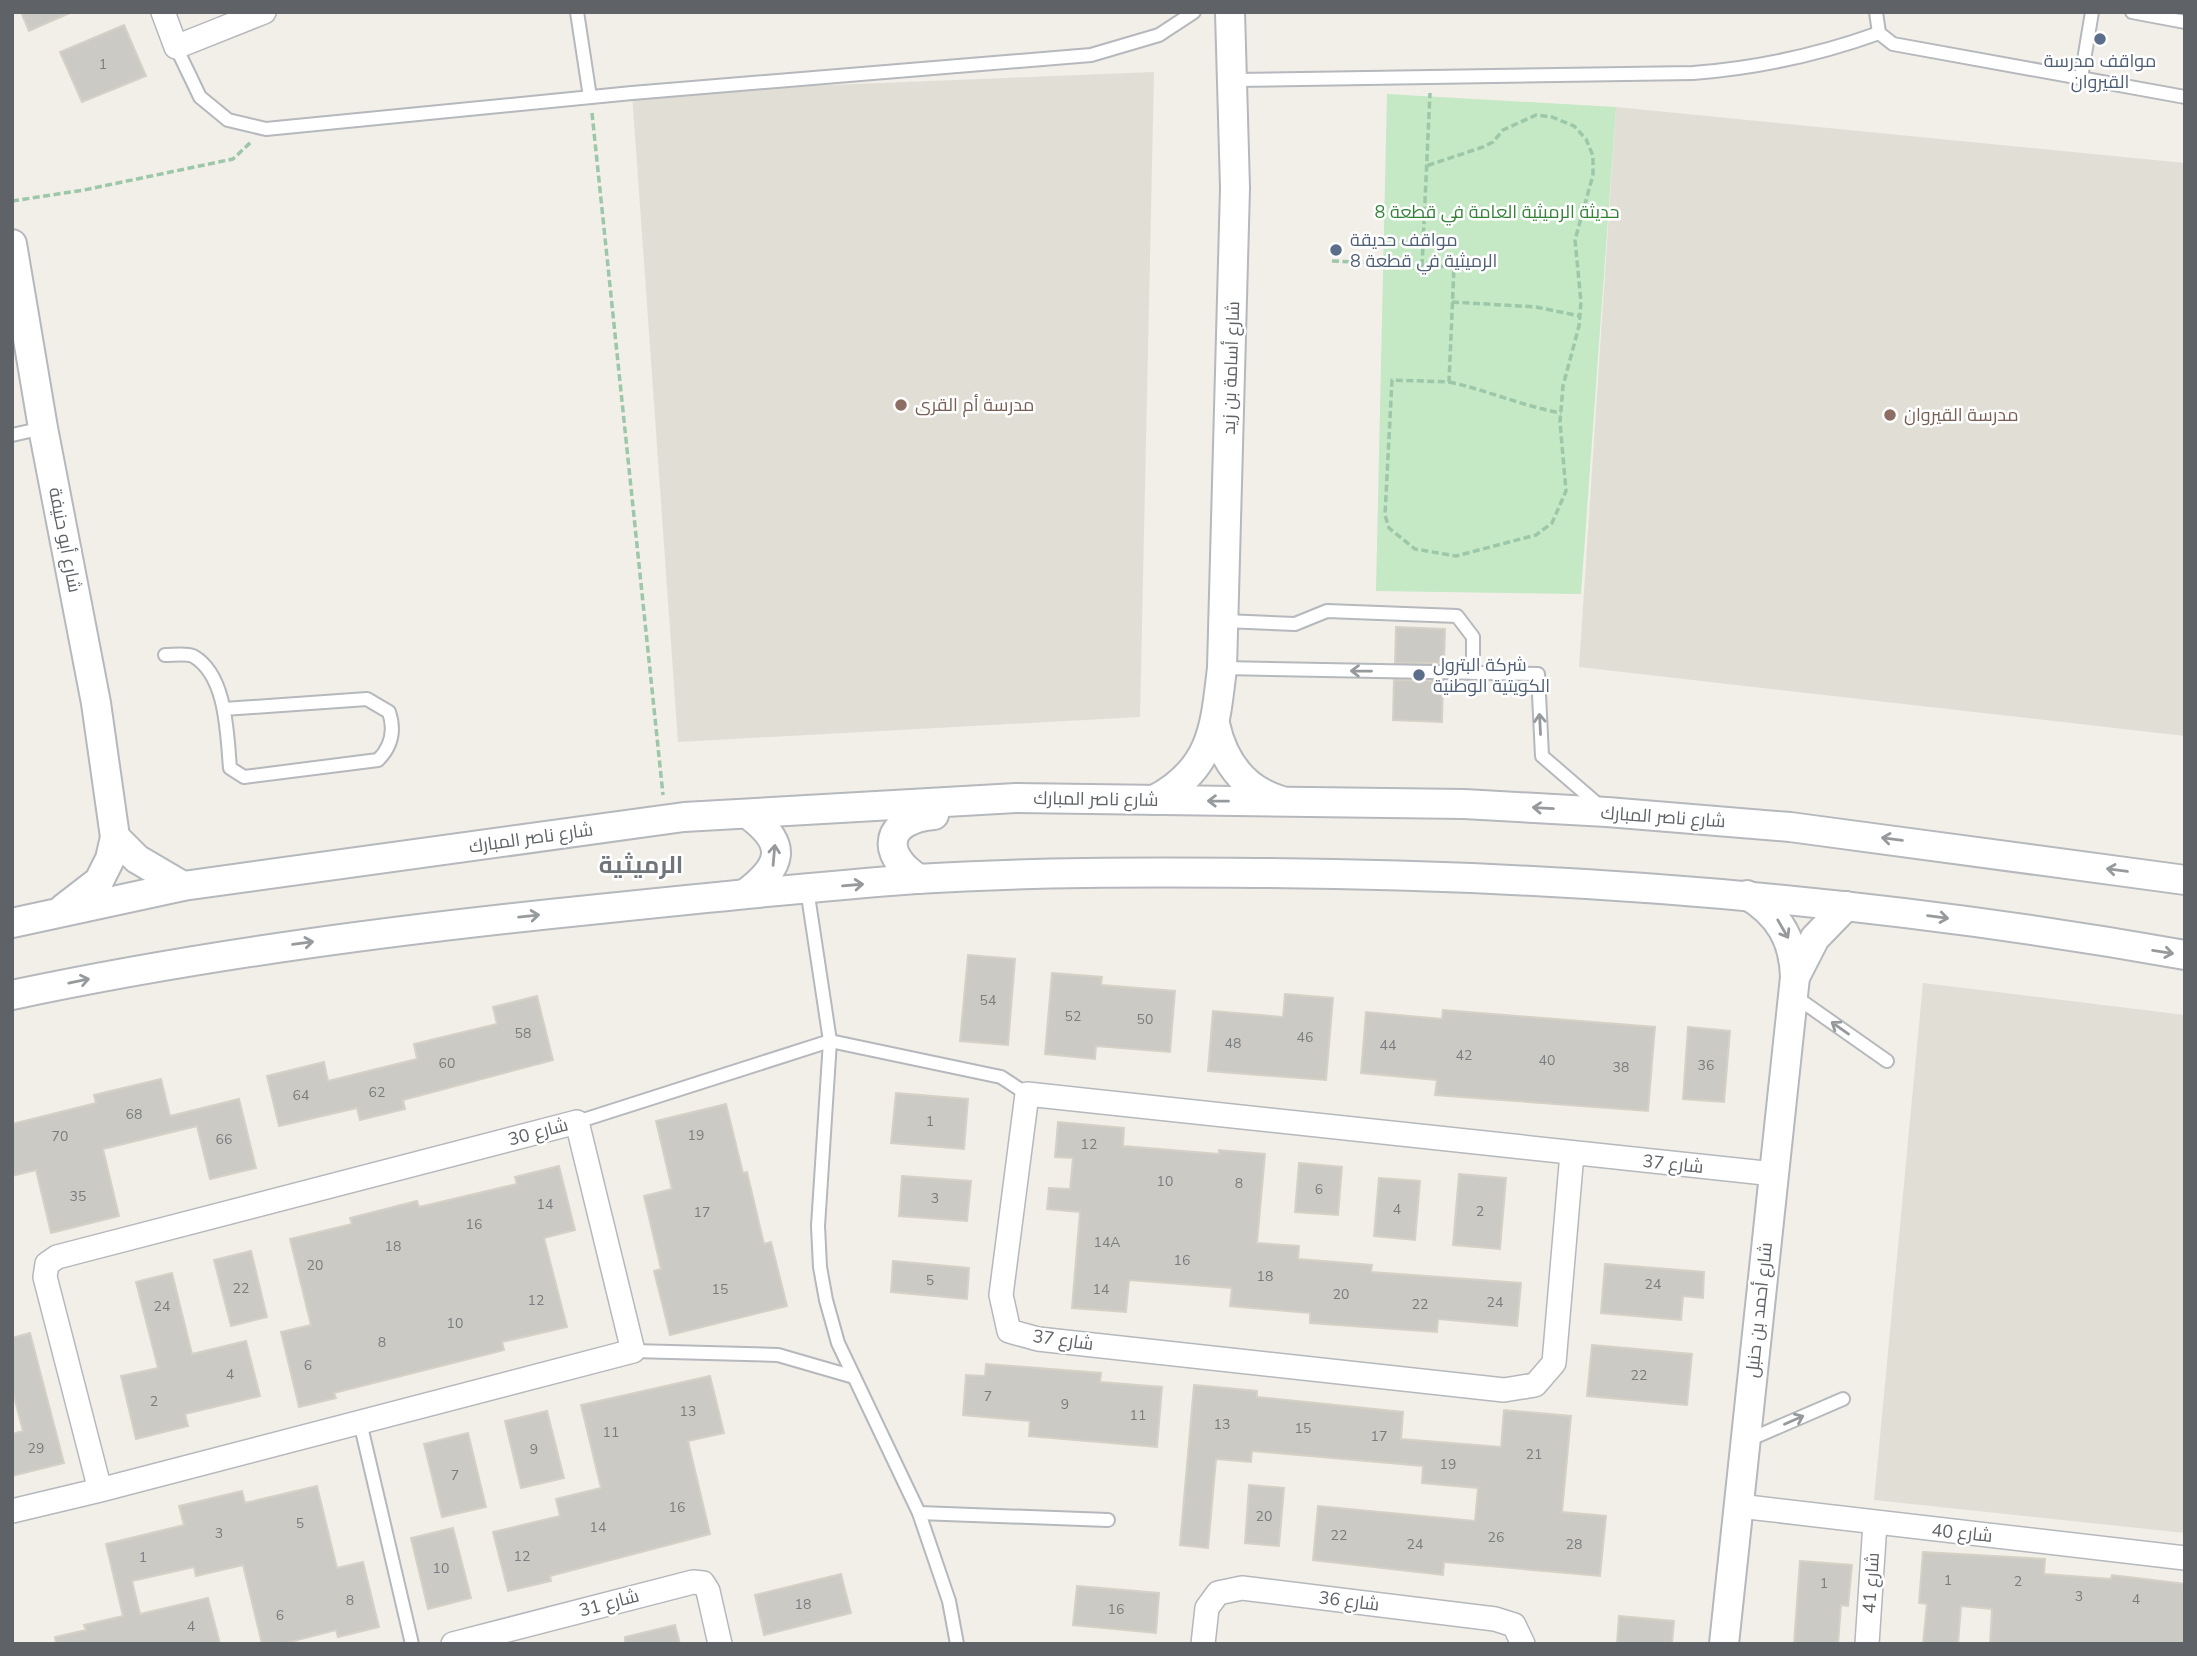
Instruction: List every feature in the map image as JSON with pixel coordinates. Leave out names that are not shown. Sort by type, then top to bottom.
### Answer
[{"type":"street","points":[[163,12],[176,47],[264,12]]},
{"type":"street","name":"شارع أسامة بن زيد","points":[[1154,800],[1189,775],[1206,751],[1215,724],[1222,668],[1235,200],[1234,80],[1230,12]]},
{"type":"street","name":"شارع أبو حنيفة","points":[[12,244],[43,428],[96,703],[115,836],[110,859],[99,881],[61,911]]},
{"type":"street","name":"شارع أسامة بن زيد","points":[[1215,724],[1224,754],[1243,780],[1256,790],[1285,802]]},
{"type":"street","points":[[919,879],[903,869],[893,853],[894,834],[901,824],[915,817],[998,811],[1016,798]]},
{"type":"street","name":"شارع ناصر المبارك","points":[[12,923],[184,886],[666,819],[1016,798],[1464,804],[1606,812],[1804,828],[2184,879]]},
{"type":"street","points":[[745,894],[765,879],[773,868],[776,855],[772,835],[749,815]]},
{"type":"street","points":[[115,836],[137,859],[184,886]]},
{"type":"street","points":[[12,995],[146,967],[383,931],[919,879],[1145,872],[1338,874],[1539,881],[1747,895],[1996,925],[2185,956]]},
{"type":"street","name":"شارع أحمد بن حنبل","points":[[1724,1644],[1794,986],[1791,944],[1784,929],[1774,915],[1747,895]]},
{"type":"street","name":"شارع أحمد بن حنبل","points":[[1794,986],[1815,937],[1846,906]]},
{"type":"street","name":"شارع 37","points":[[1572,1153],[1554,1363],[1535,1385],[1504,1390],[1038,1339],[1009,1331],[1001,1295],[1027,1094],[1774,1174]]},
{"type":"street","name":"شارع 30","points":[[100,1490],[45,1277],[47,1265],[57,1257],[577,1122],[633,1351]]},
{"type":"street","points":[[12,1511],[633,1351]]},
{"type":"street","name":"شارع 40","points":[[1739,1506],[2185,1558]]},
{"type":"street","name":"شارع 41","points":[[1867,1644],[1875,1523]]},
{"type":"street","name":"شارع 31","points":[[453,1644],[693,1582],[703,1583],[708,1591],[720,1644]]},
{"type":"street","name":"شارع 36","points":[[1203,1644],[1207,1608],[1218,1593],[1242,1588],[1495,1619],[1514,1625],[1523,1644]]},
{"type":"lane","points":[[577,12],[590,97]]},
{"type":"lane","points":[[176,47],[200,97],[228,120],[266,129],[590,97],[1091,55],[1159,35],[1194,12]]},
{"type":"lane","points":[[1876,12],[1879,33],[1893,44],[2185,97]]},
{"type":"lane","points":[[2081,78],[2092,12]]},
{"type":"lane","points":[[2132,12],[2185,22]]},
{"type":"lane","points":[[1234,80],[1732,70],[1807,57],[1879,33]]},
{"type":"lane","points":[[12,435],[43,428]]},
{"type":"lane","points":[[1224,621],[1295,624],[1327,611],[1457,617],[1473,637],[1473,673]]},
{"type":"lane","points":[[166,655],[191,655],[205,666],[225,709],[230,768],[244,776],[378,760],[388,751],[393,725],[389,712],[368,699],[225,709]]},
{"type":"lane","points":[[1222,668],[1538,674],[1542,757],[1606,812]]},
{"type":"lane","points":[[807,889],[830,1041],[818,1246],[826,1300],[838,1343],[919,1513],[949,1601],[957,1644]]},
{"type":"lane","points":[[1794,986],[1887,1061]]},
{"type":"lane","points":[[577,1122],[830,1041],[1001,1077],[1027,1094]]},
{"type":"lane","points":[[633,1351],[778,1355],[854,1377]]},
{"type":"lane","points":[[1746,1442],[1843,1399]]},
{"type":"lane","points":[[360,1422],[412,1644]]},
{"type":"lane","points":[[919,1513],[1108,1520]]},
{"type":"path","points":[[1422,266],[1430,76]]},
{"type":"path","points":[[590,97],[666,819]]},
{"type":"path","points":[[1426,166],[1483,147],[1493,142],[1503,130],[1536,115],[1552,117],[1574,126],[1586,139],[1593,156],[1592,175],[1575,240],[1580,316],[1563,386],[1561,413],[1566,491],[1552,523],[1536,535],[1456,556],[1415,549],[1390,528],[1385,516],[1392,380],[1449,382],[1485,389],[1536,409],[1561,413]]},
{"type":"path","points":[[12,201],[84,190],[233,159],[266,129]]},
{"type":"path","points":[[1332,261],[1454,267],[1449,382]]},
{"type":"path","points":[[1452,302],[1536,307],[1580,316]]},
{"type":"shaded area","name":"مدرسة أم القرى","points":[[1154,72],[1140,717],[678,742],[632,93]]},
{"type":"shaded area","name":"مدرسة القيروان","points":[[1616,107],[2185,163],[2185,736],[1579,667]]},
{"type":"shaded area","points":[[1923,983],[2185,1015],[2185,1533],[1874,1500]]},
{"type":"green space","name":"حديثة الرميثية العامة في قطعة 8","points":[[1387,94],[1616,107],[1581,594],[1376,591]]},
{"type":"building","points":[[21,12],[72,12],[29,31]]},
{"type":"building","points":[[124,25],[146,76],[82,102],[60,52]]},
{"type":"building","points":[[1396,627],[1445,629],[1444,663],[1395,663]]},
{"type":"building","points":[[1394,680],[1443,681],[1442,722],[1393,720]]},
{"type":"building","points":[[968,955],[1015,959],[1008,1045],[960,1041]]},
{"type":"building","points":[[1052,973],[1102,977],[1101,985],[1175,991],[1170,1052],[1096,1046],[1095,1059],[1045,1054]]},
{"type":"building","points":[[1285,994],[1333,998],[1326,1080],[1208,1071],[1213,1011],[1283,1017]]},
{"type":"building","points":[[537,996],[553,1060],[403,1100],[405,1109],[360,1120],[357,1108],[279,1126],[267,1076],[324,1062],[328,1081],[417,1059],[414,1044],[497,1024],[493,1007]]},
{"type":"building","points":[[1443,1010],[1655,1027],[1648,1111],[1435,1095],[1437,1080],[1361,1073],[1366,1012],[1442,1019]]},
{"type":"building","points":[[1688,1027],[1730,1031],[1724,1102],[1683,1099]]},
{"type":"building","points":[[161,1079],[170,1116],[239,1099],[256,1168],[210,1179],[197,1126],[103,1149],[119,1216],[51,1233],[36,1170],[12,1176],[12,1124],[96,1103],[94,1095]]},
{"type":"building","points":[[896,1093],[968,1099],[964,1149],[891,1143]]},
{"type":"building","points":[[726,1104],[743,1173],[747,1172],[764,1244],[771,1242],[787,1306],[670,1335],[654,1271],[661,1269],[644,1196],[672,1189],[656,1121]]},
{"type":"building","points":[[1058,1122],[1124,1128],[1123,1146],[1219,1154],[1219,1150],[1265,1154],[1257,1243],[1299,1246],[1298,1259],[1372,1265],[1371,1272],[1521,1283],[1517,1326],[1438,1319],[1437,1332],[1310,1323],[1310,1313],[1230,1306],[1232,1288],[1129,1280],[1126,1312],[1072,1308],[1080,1212],[1047,1209],[1049,1188],[1070,1189],[1073,1158],[1055,1157]]},
{"type":"building","points":[[1299,1163],[1342,1167],[1338,1215],[1295,1212]]},
{"type":"building","points":[[559,1166],[575,1230],[544,1238],[567,1327],[502,1342],[504,1350],[334,1393],[336,1398],[299,1407],[281,1332],[311,1325],[290,1239],[352,1224],[350,1218],[417,1201],[419,1207],[517,1184],[515,1177]]},
{"type":"building","points":[[1459,1174],[1506,1178],[1500,1249],[1453,1245]]},
{"type":"building","points":[[902,1176],[971,1181],[967,1221],[899,1216]]},
{"type":"building","points":[[1379,1178],[1420,1181],[1415,1240],[1374,1236]]},
{"type":"building","points":[[251,1251],[267,1317],[231,1326],[214,1260]]},
{"type":"building","points":[[893,1261],[969,1268],[967,1299],[891,1292]]},
{"type":"building","points":[[1605,1264],[1704,1272],[1703,1298],[1683,1296],[1681,1320],[1601,1313]]},
{"type":"building","points":[[172,1273],[192,1354],[246,1341],[260,1396],[185,1414],[188,1426],[136,1439],[121,1376],[158,1368],[136,1282]]},
{"type":"building","points":[[30,1333],[64,1463],[12,1476],[12,1434],[23,1431],[12,1389],[12,1338]]},
{"type":"building","points":[[1592,1345],[1692,1354],[1687,1405],[1587,1396]]},
{"type":"building","points":[[986,1364],[1101,1373],[1100,1382],[1162,1387],[1157,1447],[1029,1436],[1030,1421],[963,1415],[966,1375],[985,1376]]},
{"type":"building","points":[[710,1376],[724,1433],[688,1441],[710,1534],[550,1576],[551,1581],[508,1591],[493,1532],[560,1516],[556,1499],[601,1488],[581,1405]]},
{"type":"building","points":[[1194,1385],[1257,1391],[1257,1397],[1403,1412],[1401,1439],[1501,1447],[1504,1410],[1571,1416],[1562,1512],[1606,1516],[1600,1576],[1444,1562],[1443,1575],[1313,1560],[1318,1506],[1475,1521],[1478,1488],[1422,1483],[1423,1466],[1252,1451],[1251,1462],[1216,1459],[1208,1548],[1180,1545]]},
{"type":"building","points":[[547,1411],[564,1478],[521,1488],[505,1421]]},
{"type":"building","points":[[468,1433],[486,1507],[442,1517],[424,1444]]},
{"type":"building","points":[[1249,1485],[1284,1488],[1279,1546],[1245,1543]]},
{"type":"building","points":[[317,1486],[337,1568],[363,1562],[379,1627],[338,1637],[336,1630],[282,1644],[262,1644],[243,1565],[196,1576],[194,1567],[132,1581],[140,1614],[208,1598],[220,1644],[56,1644],[55,1637],[86,1630],[84,1625],[123,1616],[106,1544],[184,1525],[179,1506],[242,1491],[245,1503]]},
{"type":"building","points":[[453,1528],[471,1598],[428,1609],[411,1538]]},
{"type":"building","points":[[1923,1552],[2045,1559],[2044,1574],[2111,1579],[2112,1575],[2185,1584],[2185,1644],[1990,1644],[1992,1609],[1961,1606],[1958,1644],[1923,1644],[1927,1604],[1919,1603]]},
{"type":"building","points":[[1800,1561],[1852,1565],[1848,1606],[1841,1605],[1838,1644],[1794,1644]]},
{"type":"building","points":[[841,1574],[851,1613],[764,1635],[755,1595]]},
{"type":"building","points":[[1077,1586],[1159,1593],[1156,1633],[1073,1625]]},
{"type":"building","points":[[1619,1616],[1674,1621],[1672,1644],[1617,1644]]},
{"type":"building","points":[[675,1625],[680,1644],[625,1644],[625,1637]]},
{"type":"place","name":"مواقف مدرسة القيروان","points":[[2100,39]]},
{"type":"place","name":"مواقف حديقة الرميثية في قطعة 8","points":[[1336,250]]},
{"type":"place","name":"مدرسة أم القرى","points":[[901,405]]},
{"type":"place","name":"مدرسة القيروان","points":[[1890,415]]},
{"type":"place","name":"شركة البترول الكويتية الوطنية","points":[[1419,675]]},
{"type":"district","name":"الرميثية","points":[[641,865]]}]
